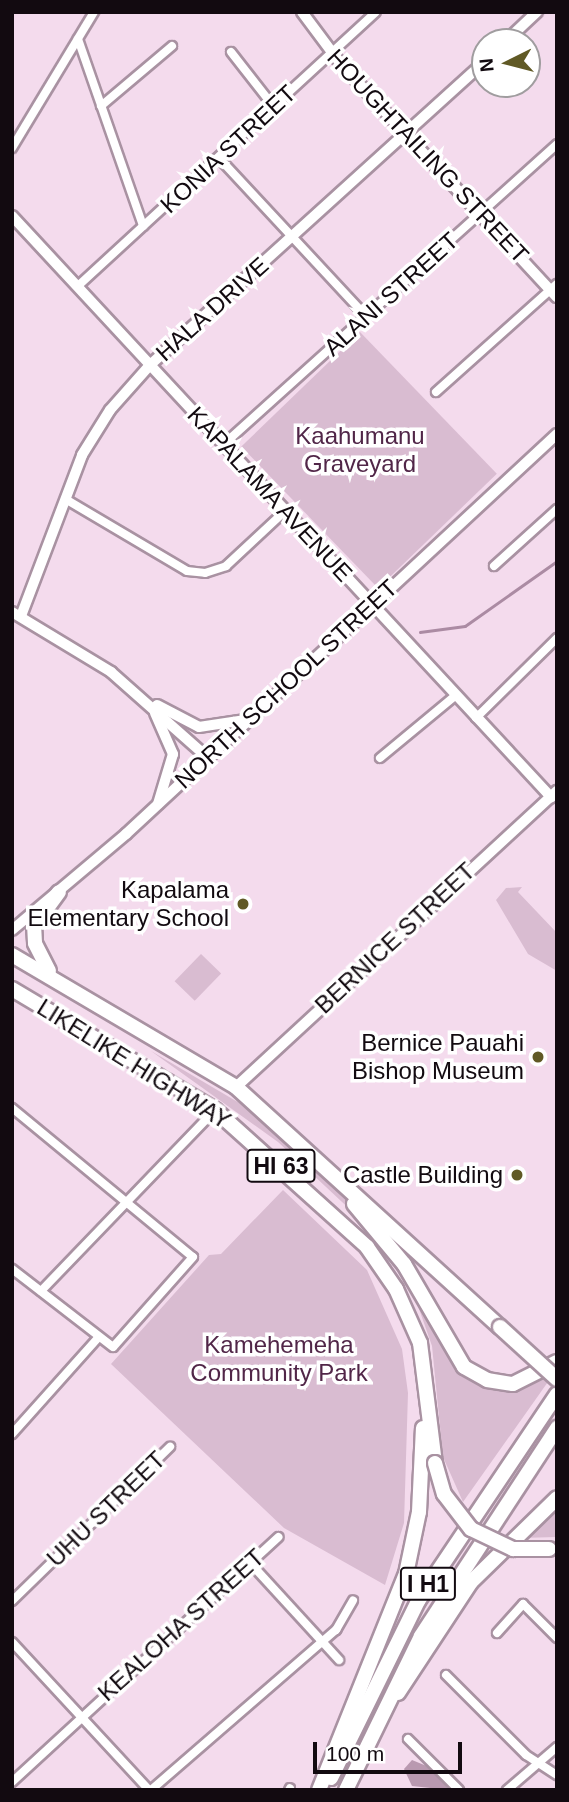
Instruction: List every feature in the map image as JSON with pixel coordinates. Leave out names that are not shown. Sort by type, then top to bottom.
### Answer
[{"type":"highway","points":[[50,972],[34,943],[34,926],[59,892]]},
{"type":"highway","name":"LIKELIKE HIGHWAY","points":[[12,955],[50,972],[236,1087],[557,1379]]},
{"type":"highway","name":"LIKELIKE HIGHWAY","points":[[12,989],[215,1111],[368,1247],[408,1313],[424,1366],[435,1463],[444,1494],[471,1529],[513,1549],[553,1547]]},
{"type":"highway","points":[[286,1131],[387,1239],[464,1367],[487,1380],[513,1384],[557,1362]]},
{"type":"highway","points":[[318,1790],[414,1539],[422,1417],[408,1313]]},
{"type":"highway","name":"I H1","points":[[325,1790],[418,1601],[557,1394]]},
{"type":"highway","name":"I H1","points":[[346,1790],[378,1719],[439,1605],[557,1428]]},
{"type":"highway","points":[[378,1719],[471,1583],[557,1498]]},
{"type":"street","points":[[12,149],[94,12]]},
{"type":"street","name":"HOUGHTAILING STREET","points":[[302,12],[331,52],[555,290]]},
{"type":"street","name":"KONIA STREET","points":[[79,285],[376,12]]},
{"type":"street","points":[[520,28],[537,12]]},
{"type":"street","points":[[78,39],[143,226]]},
{"type":"street","points":[[101,106],[172,46]]},
{"type":"street","points":[[231,52],[274,107]]},
{"type":"street","name":"HALA DRIVE","points":[[16,614],[67,500],[89,443],[150,365],[471,74]]},
{"type":"street","name":"ALANI STREET","points":[[224,444],[557,144]]},
{"type":"street","points":[[219,158],[366,316]]},
{"type":"street","name":"KAPALAMA AVENUE","points":[[12,216],[79,285],[476,718],[555,797]]},
{"type":"street","points":[[436,392],[555,290]]},
{"type":"street","name":"NORTH SCHOOL STREET","points":[[12,930],[158,804],[245,720],[557,434]]},
{"type":"street","points":[[67,500],[187,571],[205,573],[226,566],[286,510]]},
{"type":"street","points":[[494,566],[557,509]]},
{"type":"street","points":[[16,614],[145,699],[199,727],[245,720]]},
{"type":"street","points":[[476,718],[557,638]]},
{"type":"street","points":[[380,758],[455,695]]},
{"type":"street","points":[[145,699],[206,757]]},
{"type":"street","points":[[145,699],[173,754],[158,804]]},
{"type":"street","name":"BERNICE STREET","points":[[236,1087],[555,797]]},
{"type":"street","points":[[12,1108],[193,1257],[121,1343],[108,1346],[12,1269]]},
{"type":"street","points":[[41,1291],[215,1111]]},
{"type":"street","points":[[12,1434],[97,1339]]},
{"type":"street","name":"UHU STREET","points":[[12,1601],[170,1447]]},
{"type":"street","name":"KEALOHA STREET","points":[[12,1782],[83,1713],[252,1565],[278,1537]]},
{"type":"street","points":[[252,1565],[339,1660]]},
{"type":"street","points":[[13,1645],[83,1713],[150,1790],[320,1642],[353,1601]]},
{"type":"street","points":[[497,1633],[523,1604],[557,1638]]},
{"type":"street","points":[[446,1675],[526,1755],[542,1760],[557,1774]]},
{"type":"street","points":[[408,1739],[459,1790]]},
{"type":"street","points":[[507,1790],[557,1747]]},
{"type":"green space","name":"Kaahumanu Graveyard","points":[[360,332],[497,474],[378,588],[241,447]]},
{"type":"green space","points":[[522,887],[518,892],[557,933],[557,971],[528,954],[496,900],[506,888]]},
{"type":"green space","points":[[201,954],[221,973],[195,1001],[175,981]]},
{"type":"green space","points":[[151,1051],[265,1118],[303,1153],[386,1236],[457,1356],[505,1383],[543,1373],[550,1379],[463,1502],[443,1457],[432,1346],[410,1283],[373,1231],[278,1142]]},
{"type":"green space","name":"Kamehemeha Community Park","points":[[283,1190],[367,1270],[402,1349],[408,1393],[404,1523],[385,1585],[284,1528],[111,1364],[209,1255],[221,1254]]},
{"type":"green space","points":[[557,1504],[557,1537],[520,1538]]},
{"type":"shaded area","points":[[412,1760],[434,1769],[449,1790],[412,1786],[404,1769]]},
{"type":"waterway","points":[[420,632],[465,626],[557,561]]},
{"type":"place","name":"Kapalama Elementary School","points":[[243,904]]},
{"type":"place","name":"Bernice Pauahi Bishop Museum","points":[[538,1057]]},
{"type":"place","name":"Castle Building","points":[[517,1175]]}]
